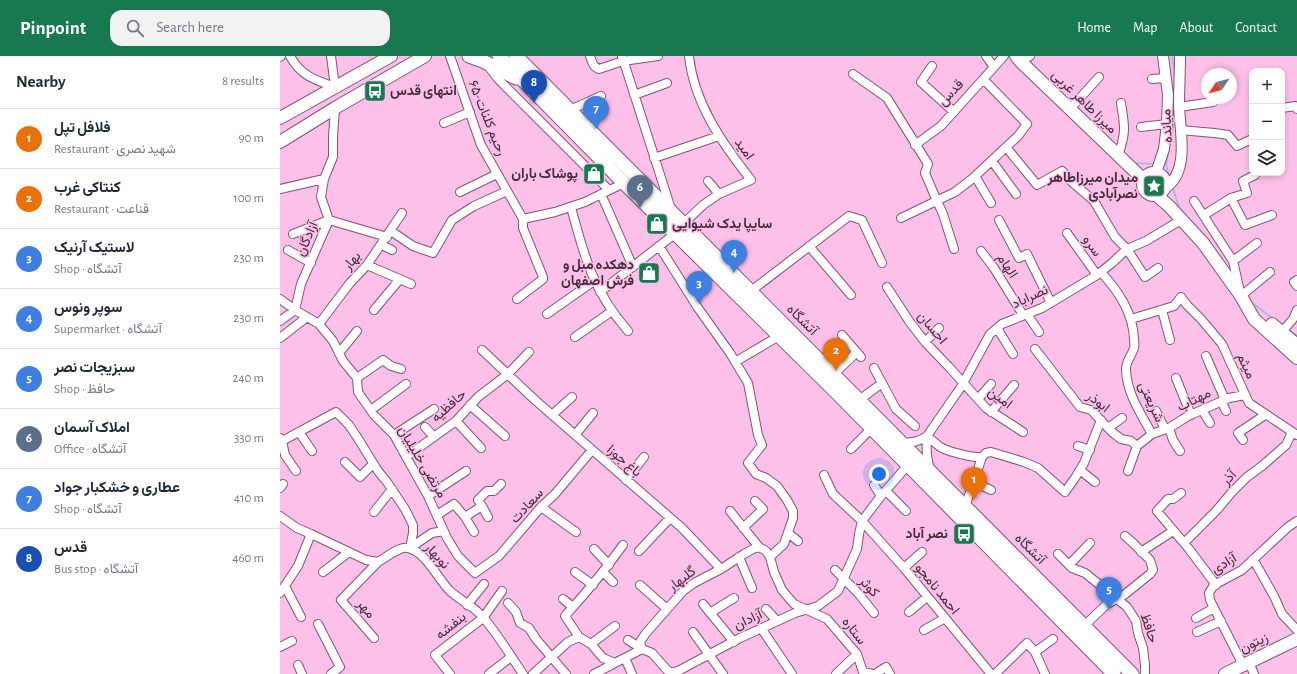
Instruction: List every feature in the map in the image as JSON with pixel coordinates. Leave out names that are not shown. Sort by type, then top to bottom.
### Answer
[{"type":"main road","points":[[280,118],[391,56]]},
{"type":"main road","points":[[280,142],[425,56]]},
{"type":"main road","points":[[469,56],[485,62],[528,85]]},
{"type":"main road","name":"آتشگاه","points":[[499,56],[624,183],[680,228],[751,291],[756,305],[780,336],[1114,674]]},
{"type":"main road","name":"آتشگاه","points":[[516,56],[672,212],[680,228],[756,305],[834,374],[1132,674]]},
{"type":"main road","name":"میرزا طاهر غربی","points":[[1023,58],[1021,62],[1118,156],[1132,169],[1150,176]]},
{"type":"main road","points":[[371,67],[380,71],[382,77],[380,82]]},
{"type":"main road","points":[[1165,188],[1148,193],[1144,189],[1150,176],[1162,179],[1164,183],[1169,206],[1203,243],[1241,296],[1254,319],[1297,358]]},
{"type":"main road","points":[[1241,296],[1281,333],[1297,345]]},
{"type":"main road","name":"زیتون","points":[[1225,674],[1297,639]]},
{"type":"street","points":[[290,56],[296,66],[310,78],[335,87],[331,56]]},
{"type":"street","name":"۶۵-رحیم کلنات","points":[[450,56],[481,145],[523,219],[523,228],[543,277],[542,281],[517,299]]},
{"type":"street","points":[[590,56],[595,68],[599,69],[623,59],[658,56]]},
{"type":"street","name":"امید","points":[[600,292],[659,246],[703,205],[719,194],[751,180],[719,136],[696,92],[690,71],[689,56]]},
{"type":"street","points":[[986,56],[994,67]]},
{"type":"street","name":"قدس","points":[[915,145],[941,126],[1004,56]]},
{"type":"street","points":[[1150,176],[1164,149],[1168,95],[1163,56]]},
{"type":"street","name":"میانده","points":[[1165,188],[1177,174],[1182,151],[1179,107],[1180,56]]},
{"type":"street","points":[[623,59],[672,212]]},
{"type":"street","points":[[485,62],[499,80],[605,192],[633,267]]},
{"type":"street","points":[[932,66],[921,82],[954,112]]},
{"type":"street","points":[[853,74],[886,98],[928,164],[925,172],[943,214],[954,249]]},
{"type":"street","points":[[1070,108],[1099,78]]},
{"type":"street","points":[[1152,79],[1166,78]]},
{"type":"street","points":[[901,218],[937,202],[955,192],[992,161],[1018,136],[1027,124],[984,80]]},
{"type":"street","points":[[634,95],[667,83]]},
{"type":"street","points":[[570,110],[601,96]]},
{"type":"street","points":[[1118,156],[1124,140],[1125,128],[1120,104]]},
{"type":"street","points":[[1179,107],[1201,104]]},
{"type":"street","points":[[1285,108],[1295,106],[1297,109]]},
{"type":"street","name":"آزادگان","points":[[295,310],[301,284],[329,220],[321,197],[324,179],[333,157],[335,108]]},
{"type":"street","points":[[444,123],[470,112]]},
{"type":"street","points":[[1140,127],[1166,124]]},
{"type":"street","points":[[1181,130],[1228,135],[1237,146],[1250,140]]},
{"type":"street","points":[[654,158],[719,136]]},
{"type":"street","points":[[1006,147],[1037,185],[1062,171],[1073,183],[1094,201],[1115,237],[1127,249],[1145,277],[1158,268]]},
{"type":"street","points":[[992,161],[1016,194]]},
{"type":"street","points":[[460,192],[497,174]]},
{"type":"street","points":[[975,176],[991,203]]},
{"type":"street","points":[[1204,214],[1231,198],[1247,193],[1243,181],[1253,176]]},
{"type":"street","points":[[280,189],[324,179]]},
{"type":"street","points":[[708,181],[719,194]]},
{"type":"street","points":[[523,219],[571,207],[585,202],[624,183]]},
{"type":"street","points":[[293,234],[329,220],[389,234],[433,253],[452,220],[474,206],[507,191]]},
{"type":"street","points":[[1231,198],[1245,225],[1272,215]]},
{"type":"street","points":[[1194,201],[1233,260],[1241,296],[1270,272]]},
{"type":"street","points":[[571,207],[582,250],[594,281],[612,311],[628,331]]},
{"type":"street","name":"بهار","points":[[319,324],[350,283],[367,265],[382,245],[402,213]]},
{"type":"street","points":[[751,291],[849,216],[862,220],[882,263]]},
{"type":"street","points":[[999,220],[1019,258],[1026,254],[1051,302]]},
{"type":"street","name":"نصراباد","points":[[927,436],[963,382],[990,334],[997,328],[1002,324],[1051,302],[1099,273],[1127,249],[1146,241],[1181,220]]},
{"type":"street","name":"سرو","points":[[1067,233],[1099,273]]},
{"type":"street","points":[[1233,260],[1257,243]]},
{"type":"street","points":[[382,245],[392,250]]},
{"type":"street","points":[[659,246],[748,383],[758,435],[762,445],[748,463],[756,474],[766,478],[777,486],[793,511],[793,518],[784,544],[770,557]]},
{"type":"street","points":[[809,246],[851,294]]},
{"type":"street","points":[[288,250],[311,263]]},
{"type":"street","name":"الهام","points":[[981,251],[1039,332]]},
{"type":"street","points":[[367,265],[411,284]]},
{"type":"street","name":"شریعتی","points":[[1099,273],[1111,283],[1122,300],[1131,319],[1135,346],[1125,367],[1126,378],[1130,393],[1152,434]]},
{"type":"street","points":[[374,310],[400,279]]},
{"type":"street","points":[[1297,280],[1294,282],[1297,286]]},
{"type":"street","points":[[547,314],[594,281]]},
{"type":"street","name":"احسان","points":[[887,286],[909,321],[925,342],[963,382]]},
{"type":"street","name":"میثم","points":[[1162,310],[1174,306],[1181,297],[1222,344],[1249,403],[1265,415],[1296,434]]},
{"type":"street","name":"مرتضی خلیلیان","points":[[280,299],[319,324],[333,341],[343,361],[357,378],[358,392],[370,410],[394,435],[428,496],[444,531],[458,556],[475,573]]},
{"type":"street","points":[[280,321],[295,310]]},
{"type":"street","points":[[1131,319],[1162,310],[1170,340]]},
{"type":"street","points":[[1281,333],[1295,320],[1297,310]]},
{"type":"street","points":[[575,337],[612,311]]},
{"type":"street","points":[[280,338],[308,317]]},
{"type":"street","points":[[925,342],[939,328]]},
{"type":"street","points":[[997,328],[1013,354]]},
{"type":"street","points":[[339,353],[357,330]]},
{"type":"street","points":[[834,374],[859,355],[842,335]]},
{"type":"street","points":[[735,362],[780,336]]},
{"type":"street","name":"ابوذر","points":[[1035,349],[1080,407],[1091,410],[1108,428],[1121,438],[1131,441],[1137,446]]},
{"type":"street","name":"باغ جوزا","points":[[482,350],[552,415],[670,518],[703,549],[721,569]]},
{"type":"street","name":"حافظیه","points":[[406,457],[456,421],[478,397],[508,374],[528,352]]},
{"type":"street","points":[[1206,356],[1226,411]]},
{"type":"street","points":[[357,378],[383,360],[391,366],[401,369]]},
{"type":"street","points":[[874,368],[896,409],[915,426]]},
{"type":"street","points":[[1176,378],[1191,415]]},
{"type":"street","name":"امین","points":[[963,382],[992,412],[1023,432]]},
{"type":"street","points":[[370,410],[406,384]]},
{"type":"street","points":[[859,400],[882,384]]},
{"type":"street","points":[[978,399],[991,384]]},
{"type":"street","points":[[992,412],[1014,385]]},
{"type":"street","name":"مهتاب","points":[[1137,446],[1152,434],[1167,429],[1191,415],[1229,398],[1245,395]]},
{"type":"street","points":[[552,415],[572,397]]},
{"type":"street","points":[[470,405],[505,436]]},
{"type":"street","points":[[394,435],[434,409]]},
{"type":"street","points":[[1202,410],[1210,423]]},
{"type":"street","points":[[1156,411],[1180,451]]},
{"type":"street","points":[[296,471],[285,455],[281,440],[336,412],[349,425],[373,464],[405,509],[414,533],[410,548]]},
{"type":"street","points":[[575,435],[593,413]]},
{"type":"street","points":[[1243,440],[1238,433],[1265,415]]},
{"type":"street","points":[[1108,428],[1122,418]]},
{"type":"street","points":[[965,507],[982,457],[986,453],[990,452],[1024,462],[1038,468],[1065,492],[1080,470],[1090,450],[1101,420]]},
{"type":"street","points":[[456,421],[481,448]]},
{"type":"street","points":[[425,427],[434,437]]},
{"type":"street","points":[[851,449],[872,428]]},
{"type":"street","points":[[299,432],[312,451]]},
{"type":"street","name":"آذر","points":[[1184,543],[1247,477],[1286,445],[1296,434]]},
{"type":"street","points":[[902,443],[921,441],[927,436]]},
{"type":"street","points":[[927,436],[943,448],[977,458],[982,457]]},
{"type":"street","points":[[927,436],[926,455],[931,472]]},
{"type":"street","points":[[1078,446],[1090,450]]},
{"type":"street","points":[[1128,471],[1137,446]]},
{"type":"street","name":"سعادت","points":[[475,573],[499,556],[541,507],[555,494],[592,450]]},
{"type":"street","points":[[626,480],[644,457]]},
{"type":"street","points":[[345,462],[360,477],[373,464]]},
{"type":"street","name":"آزادان","points":[[628,640],[642,649],[652,653],[672,674],[776,621],[818,606],[838,591],[857,549],[858,534],[862,521],[908,465]]},
{"type":"street","points":[[1080,470],[1095,482]]},
{"type":"street","points":[[428,496],[466,471]]},
{"type":"street","points":[[824,475],[833,494],[862,521]]},
{"type":"street","points":[[974,482],[991,490]]},
{"type":"street","points":[[488,517],[478,500],[487,492],[494,490],[501,484]]},
{"type":"street","points":[[874,485],[906,511]]},
{"type":"street","points":[[374,512],[392,489]]},
{"type":"street","points":[[1181,493],[1174,499],[1168,499],[1157,510],[1216,585]]},
{"type":"street","points":[[743,528],[763,509],[755,501]]},
{"type":"street","points":[[437,515],[454,504],[465,517],[474,532]]},
{"type":"street","points":[[465,517],[482,506]]},
{"type":"street","points":[[541,507],[576,532]]},
{"type":"street","points":[[730,511],[759,548],[766,551],[770,557],[774,572],[782,590],[794,604],[807,609]]},
{"type":"street","points":[[280,516],[297,528],[348,552],[366,560],[378,562]]},
{"type":"street","points":[[639,552],[670,518]]},
{"type":"street","name":"احمد نامجو","points":[[862,521],[904,568],[991,674]]},
{"type":"street","name":"آزادی","points":[[1254,674],[1221,621],[1210,600],[1209,593],[1214,585],[1242,570],[1297,521]]},
{"type":"street","points":[[1141,552],[1172,530]]},
{"type":"street","points":[[410,548],[432,533],[444,531]]},
{"type":"street","points":[[788,533],[798,541]]},
{"type":"street","points":[[301,617],[282,590],[298,566],[311,534]]},
{"type":"street","points":[[1084,626],[1107,604],[1117,599],[1150,574],[1153,570],[1150,560],[1124,536]]},
{"type":"street","points":[[1069,565],[1090,543]]},
{"type":"street","points":[[615,663],[603,658],[591,644],[579,637],[565,616],[593,585],[623,545]]},
{"type":"street","name":"نوبهار","points":[[378,562],[404,547],[420,553],[450,591],[483,618],[523,674]]},
{"type":"street","name":"گلبهار","points":[[642,649],[640,642],[646,633],[683,591],[694,583],[721,569],[753,549],[759,548]]},
{"type":"street","points":[[594,549],[609,565]]},
{"type":"street","points":[[323,572],[348,552]]},
{"type":"street","points":[[904,568],[922,552]]},
{"type":"street","name":"حافظ","points":[[1058,554],[1072,568],[1085,573],[1127,607],[1136,620],[1145,665],[1145,674]]},
{"type":"street","points":[[739,557],[752,588]]},
{"type":"street","points":[[1253,559],[1274,596],[1282,614],[1297,630]]},
{"type":"street","name":"مهر","points":[[374,638],[341,600],[378,562]]},
{"type":"street","name":"کوثر","points":[[835,570],[858,593],[874,613]]},
{"type":"street","points":[[575,572],[593,585]]},
{"type":"street","points":[[603,572],[613,582]]},
{"type":"street","points":[[467,604],[484,584]]},
{"type":"street","points":[[640,585],[667,609]]},
{"type":"street","points":[[483,618],[502,591]]},
{"type":"street","points":[[909,612],[927,597]]},
{"type":"street","points":[[710,613],[734,598]]},
{"type":"street","points":[[563,599],[573,607]]},
{"type":"street","points":[[508,603],[516,612],[520,623],[529,628],[536,639],[566,674]]},
{"type":"street","points":[[703,604],[734,642]]},
{"type":"street","points":[[1196,618],[1214,608]]},
{"type":"street","points":[[766,609],[776,621]]},
{"type":"street","name":"ستاره","points":[[807,609],[827,619],[857,654],[864,673],[874,674],[886,667],[890,674]]},
{"type":"street","name":"بنفشه","points":[[450,674],[435,655],[483,618]]},
{"type":"street","points":[[924,630],[944,618]]},
{"type":"street","points":[[1197,632],[1221,621]]},
{"type":"street","points":[[318,624],[340,667],[331,674]]},
{"type":"street","points":[[591,644],[615,626]]},
{"type":"street","points":[[762,628],[792,674]]},
{"type":"street","points":[[694,632],[723,674]]},
{"type":"street","points":[[533,674],[568,642],[579,637]]},
{"type":"street","points":[[280,647],[292,640]]},
{"type":"street","points":[[1034,652],[1053,640]]},
{"type":"street","points":[[995,674],[1027,643],[1034,652],[1045,674]]},
{"type":"street","points":[[594,674],[642,649]]},
{"type":"street","points":[[836,674],[857,654]]},
{"type":"street","points":[[489,674],[511,656]]},
{"type":"street","points":[[625,658],[632,674]]},
{"type":"street","points":[[298,664],[302,674]]},
{"type":"waterway","points":[[1172,56],[1175,79]]},
{"type":"waterway","points":[[1170,177],[1166,165],[1175,115]]},
{"type":"waterway","points":[[1133,163],[1156,164]]},
{"type":"waterway","points":[[1172,186],[1180,210]]},
{"type":"waterway","points":[[1251,302],[1275,320]]},
{"type":"waterway","points":[[1290,331],[1297,336]]},
{"type":"place","name":"انتهای قدس","points":[[375,91]]},
{"type":"place","name":"قدس","points":[[534,103]]},
{"type":"place","name":"عطاری و خشکبار جواد","points":[[596,129]]},
{"type":"place","name":"پوشاک باران","points":[[594,174]]},
{"type":"place","name":"میدان میرزاطاهر نصرآبادی","points":[[1154,186]]},
{"type":"place","name":"املاک آسمان","points":[[640,208]]},
{"type":"place","name":"سایپا یدک شیوایی","points":[[657,224]]},
{"type":"place","name":"دهکده مبل و فرش اصفهان","points":[[649,273]]},
{"type":"place","name":"سوپر ونوس","points":[[734,273]]},
{"type":"place","name":"لاستیک آرنیک","points":[[699,304]]},
{"type":"place","name":"کنتاکی غرب","points":[[836,371]]},
{"type":"place","name":"فلافل تپل","points":[[974,500]]},
{"type":"place","name":"نصر آباد","points":[[964,534]]},
{"type":"place","name":"سبزیجات نصر","points":[[1109,610]]}]
